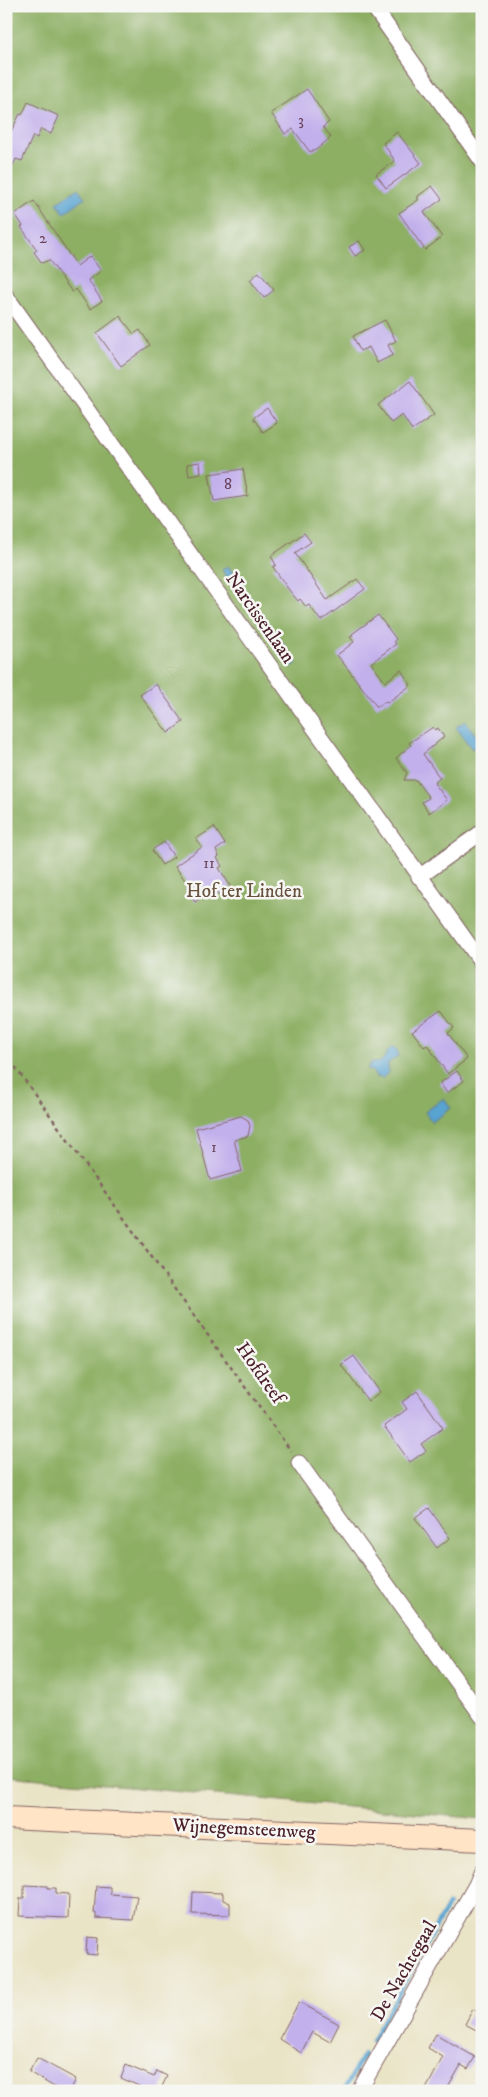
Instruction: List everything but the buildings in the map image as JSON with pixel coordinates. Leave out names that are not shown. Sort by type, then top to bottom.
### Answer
[{"type":"street","points":[[373,6],[482,161]]},
{"type":"street","name":"Narcissenlaan","points":[[6,296],[482,963]]},
{"type":"street","points":[[419,877],[482,832]]},
{"type":"street","points":[[299,1463],[482,1716]]},
{"type":"street","name":"Wijnegemsteenweg","points":[[6,1818],[482,1840]]},
{"type":"street","name":"De Nachtegaal","points":[[359,2091],[476,1886],[482,1871]]},
{"type":"path","name":"Hofdreef","points":[[6,1054],[299,1463]]},
{"type":"green space","name":"Hof ter Linden","points":[[6,6],[482,6],[482,1819],[6,1776]]},
{"type":"water","points":[[78,188],[85,198],[64,213],[57,203]]},
{"type":"water","points":[[228,566],[297,663],[291,667],[222,570]]},
{"type":"water","points":[[465,721],[481,742],[472,749],[456,727]]},
{"type":"water","points":[[392,1047],[397,1050],[398,1056],[388,1063],[388,1072],[383,1078],[376,1077],[372,1071],[368,1070],[368,1067],[372,1062],[382,1061]]},
{"type":"water","points":[[444,1098],[451,1108],[432,1122],[425,1112]]},
{"type":"waterway","points":[[372,2041],[448,1905]]},
{"type":"waterway","points":[[344,2091],[363,2055]]}]
